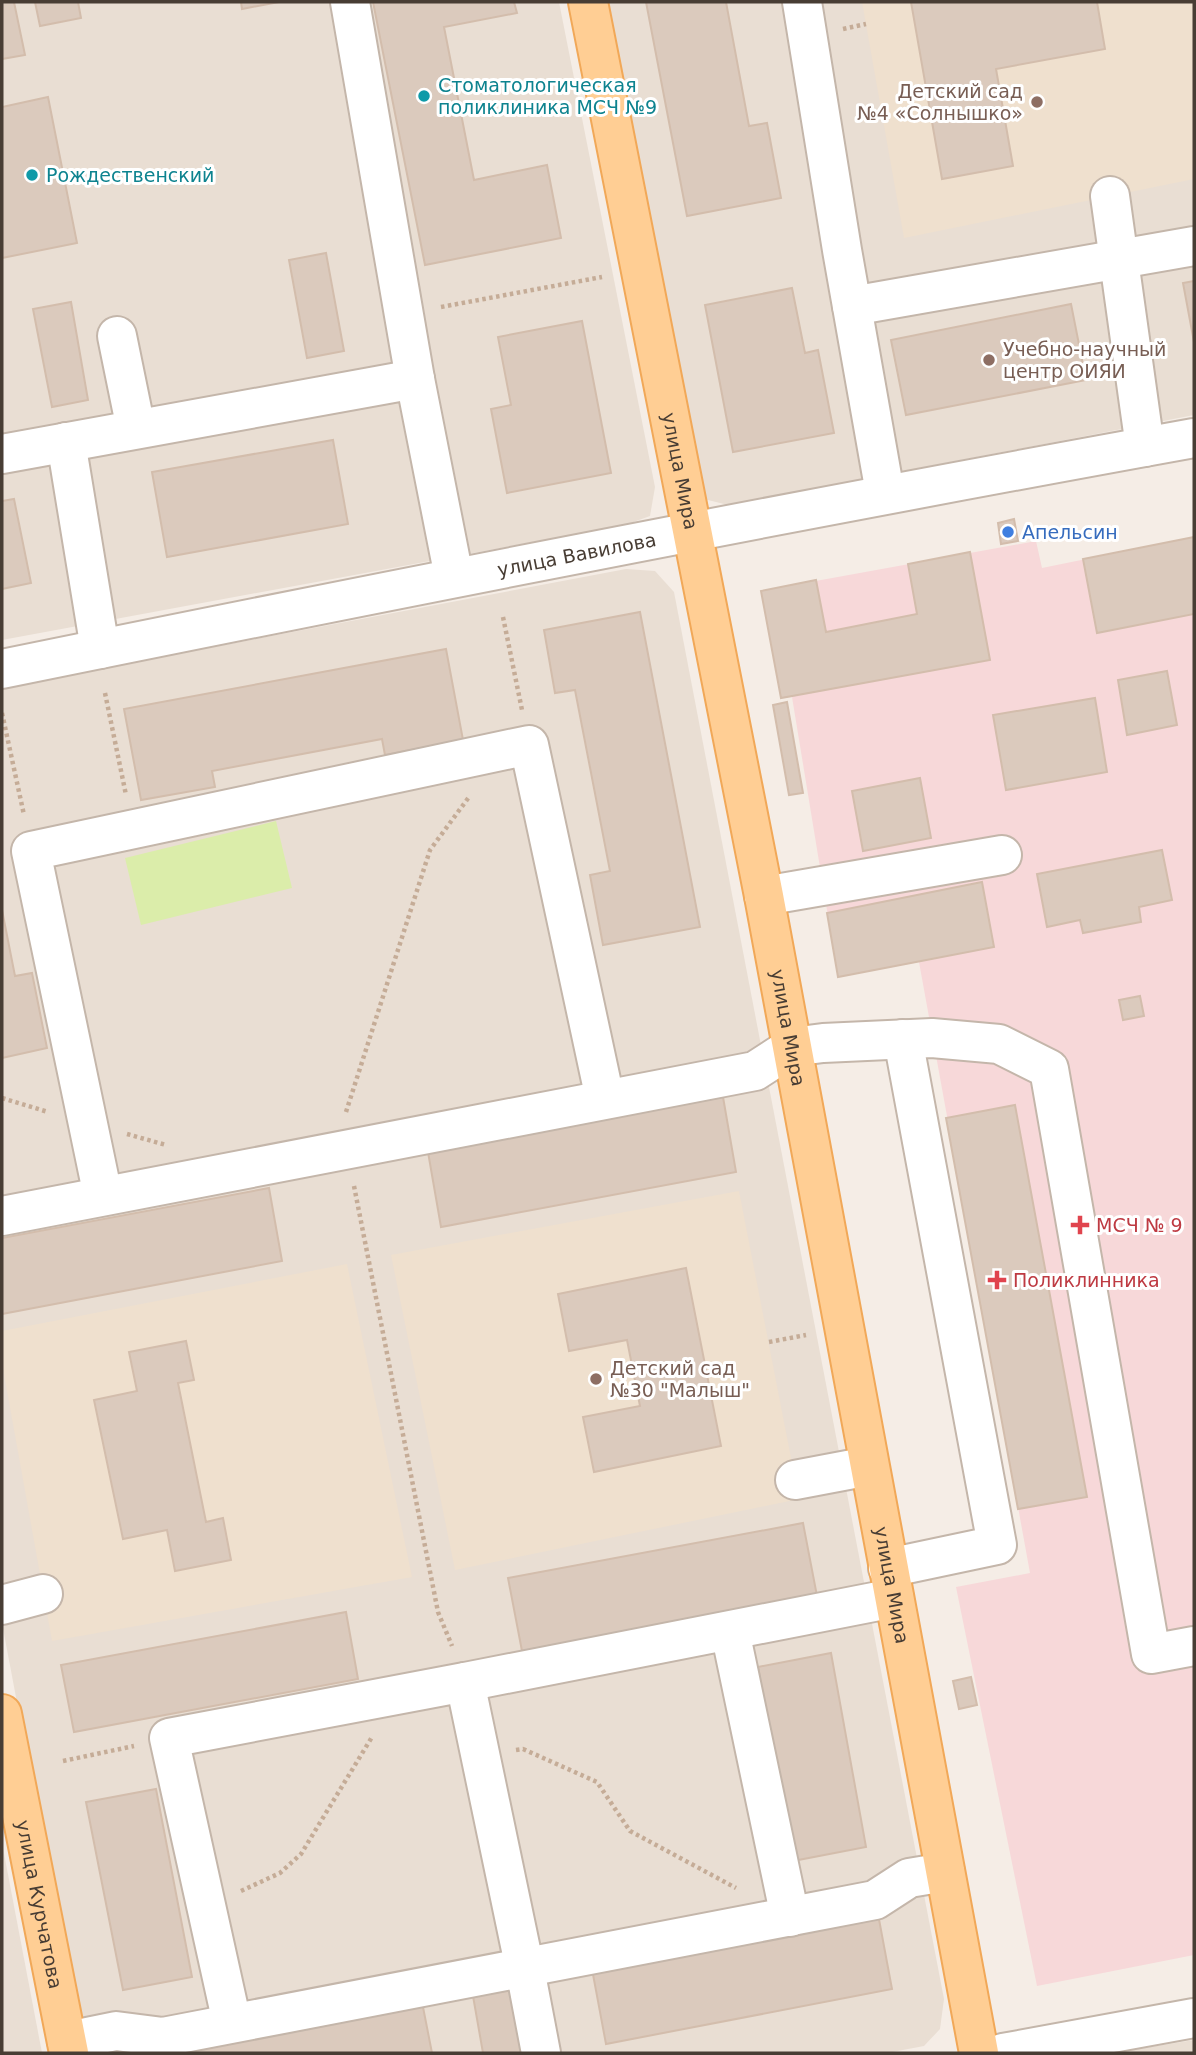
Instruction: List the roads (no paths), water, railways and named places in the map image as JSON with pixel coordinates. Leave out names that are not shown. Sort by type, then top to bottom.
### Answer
[{"type":"main road","name":"улица Мира","points":[[588,2],[764,896],[979,2053]]},
{"type":"main road","name":"улица Курчатова","points":[[2,1714],[68,2047]]},
{"type":"street","points":[[350,2],[415,379],[454,577]]},
{"type":"street","points":[[802,2],[885,494]]},
{"type":"street","points":[[1110,196],[1145,447]]},
{"type":"street","points":[[852,306],[1194,246]]},
{"type":"street","points":[[117,336],[136,429]]},
{"type":"street","points":[[2,453],[415,379]]},
{"type":"street","name":"улица Вавилова","points":[[2,669],[454,577],[1194,438]]},
{"type":"street","points":[[66,442],[100,649]]},
{"type":"street","points":[[103,1196],[31,851],[516,748],[606,1099]]},
{"type":"street","points":[[764,896],[1002,855]]},
{"type":"street","points":[[2,1216],[755,1071],[792,1047],[932,1038],[999,1044],[1049,1069],[1151,1654],[1194,1646]]},
{"type":"street","points":[[232,2023],[169,1738],[730,1631],[891,1583],[1010,1542],[903,1039]]},
{"type":"street","points":[[795,1480],[869,1466]]},
{"type":"street","points":[[2,1605],[43,1594]]},
{"type":"street","points":[[730,1631],[790,1917]]},
{"type":"street","points":[[465,1682],[526,1969],[541,2053]]},
{"type":"street","points":[[68,2047],[116,2031],[163,2037],[790,1917],[875,1900],[909,1878],[945,1872]]},
{"type":"street","points":[[1003,2053],[1194,2018]]},
{"type":"place","name":"Стоматологическая поликлиника МСЧ №9","points":[[424,96]]},
{"type":"place","name":"Детский сад №4 «Солнышко»","points":[[1037,102]]},
{"type":"place","name":"Рождественский","points":[[32,175]]},
{"type":"place","name":"Учебно-научный центр ОИЯИ","points":[[989,360]]},
{"type":"place","name":"Апельсин","points":[[1008,532]]},
{"type":"place","name":"МСЧ № 9","points":[[1080,1225]]},
{"type":"place","name":"Поликлинника","points":[[997,1280]]},
{"type":"place","name":"Детский сад №30 \"Малыш\"","points":[[596,1379]]}]
